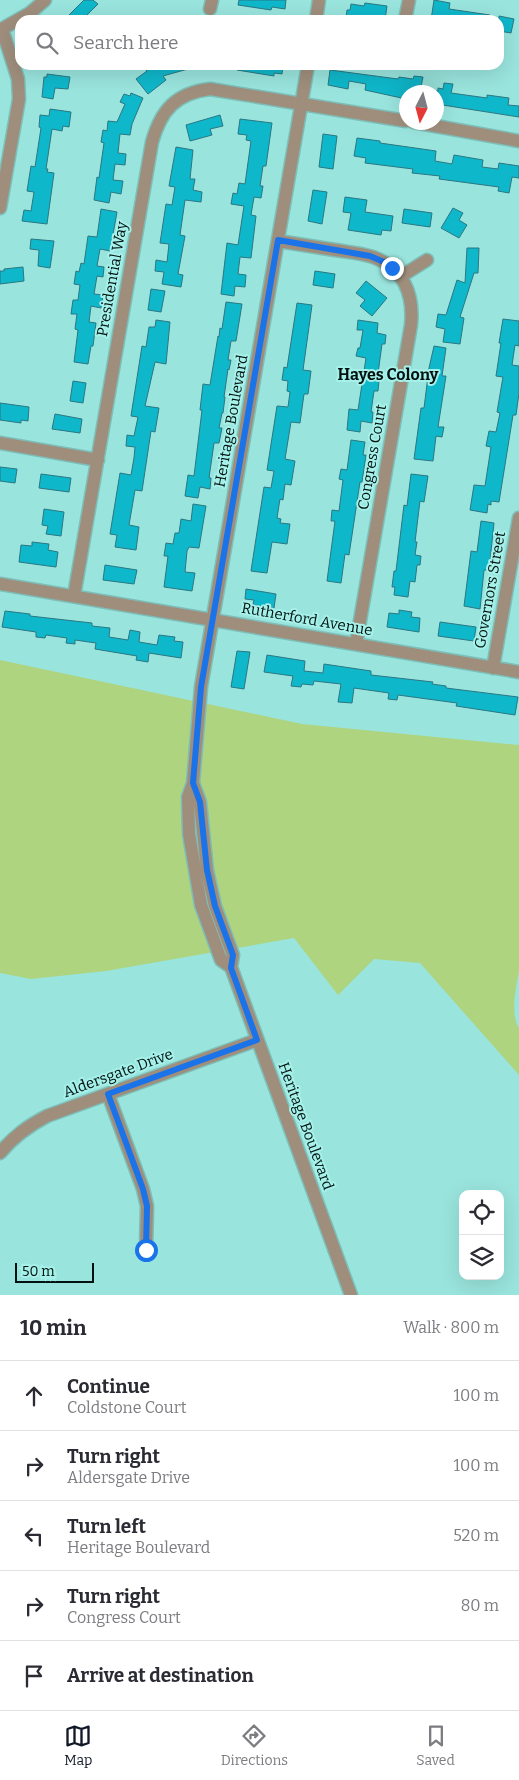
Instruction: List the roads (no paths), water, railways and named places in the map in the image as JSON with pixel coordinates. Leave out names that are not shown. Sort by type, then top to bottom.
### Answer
[{"type":"street","points":[[26,15],[45,0]]},
{"type":"street","points":[[317,15],[319,0]]},
{"type":"street","points":[[406,15],[409,0]]},
{"type":"street","points":[[15,21],[1,29],[15,69]]},
{"type":"street","points":[[0,208],[19,99],[18,78],[15,70]]},
{"type":"street","name":"Heritage Boulevard","points":[[307,70],[201,687],[193,783],[200,802],[207,870],[215,906],[233,955],[231,968],[351,1295]]},
{"type":"street","name":"Presidential Way","points":[[74,596],[152,142],[160,119],[171,105],[181,97],[201,90],[221,90],[399,120]]},
{"type":"street","points":[[444,128],[519,141]]},
{"type":"street","name":"Congress Court","points":[[278,240],[373,257],[392,268],[400,277],[410,295],[413,312],[411,325],[356,644]]},
{"type":"street","points":[[400,277],[427,260]]},
{"type":"street","points":[[0,443],[98,460]]},
{"type":"street","name":"Governors Street","points":[[493,668],[519,518]]},
{"type":"street","name":"Rutherford Avenue","points":[[0,584],[519,672]]},
{"type":"street","name":"Aldersgate Drive","points":[[0,1153],[10,1140],[26,1127],[47,1116],[257,1040]]},
{"type":"street","points":[[108,1094],[143,1189],[147,1206],[146,1250]]},
{"type":"district","name":"Hayes Colony","points":[[388,374]]}]
